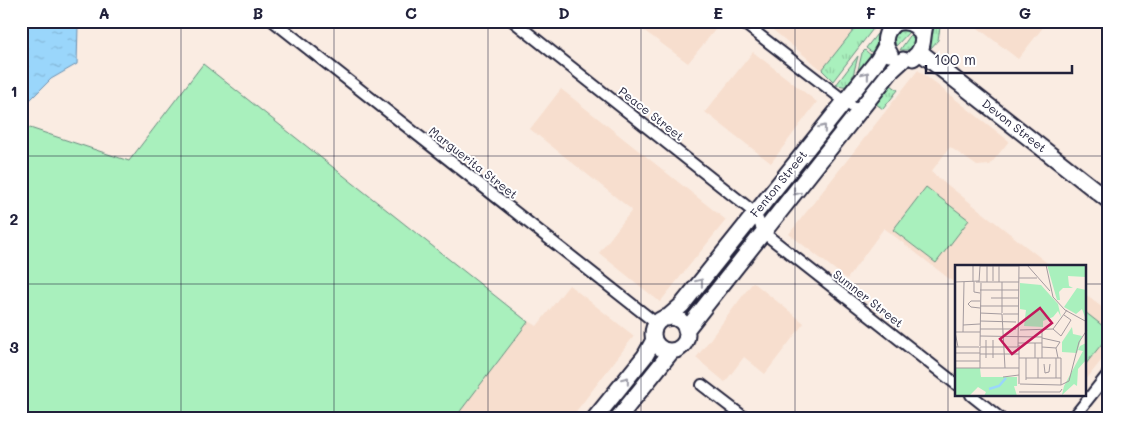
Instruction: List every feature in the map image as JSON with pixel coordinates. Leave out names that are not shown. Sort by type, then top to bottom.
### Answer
[{"type":"main road","points":[[923,37],[916,26],[907,22],[899,22],[887,32],[886,46],[891,55],[903,60],[913,58],[920,52],[923,37],[924,27],[928,21]]},
{"type":"main road","name":"Fenton Street","points":[[662,321],[682,305],[878,60],[886,46]]},
{"type":"main road","name":"Devon Street","points":[[920,52],[1108,200]]},
{"type":"main road","name":"Fenton Street","points":[[686,330],[859,112],[903,60]]},
{"type":"main road","points":[[618,418],[671,352],[682,346],[686,341],[686,330],[680,320],[662,321],[653,332],[654,340],[660,348],[671,352]]},
{"type":"main road","points":[[595,418],[645,356],[654,340]]},
{"type":"street","name":"Marguerita Street","points":[[273,21],[662,321]]},
{"type":"street","name":"Peace Street","points":[[513,21],[755,212],[764,233]]},
{"type":"street","points":[[741,21],[859,112]]},
{"type":"street","name":"Sumner Street","points":[[764,233],[955,383]]},
{"type":"street","points":[[1073,418],[1108,374]]},
{"type":"street","points":[[702,385],[745,418]]},
{"type":"street","points":[[972,396],[1000,418]]},
{"type":"shaded area","points":[[631,21],[713,21],[719,25],[688,63]]},
{"type":"shaded area","points":[[762,21],[861,21],[822,70]]},
{"type":"shaded area","points":[[969,21],[1048,21],[1018,59]]},
{"type":"shaded area","points":[[753,52],[817,102],[771,163],[705,112]]},
{"type":"shaded area","points":[[918,70],[1009,141],[990,165],[977,166],[950,147],[931,172],[1050,265],[955,265],[955,283],[884,228],[847,279],[789,234]]},
{"type":"shaded area","points":[[561,89],[726,220],[660,302],[599,253],[632,210],[530,129]]},
{"type":"shaded area","points":[[753,282],[804,323],[765,374],[744,357],[725,382],[696,358]]},
{"type":"shaded area","points":[[569,285],[634,336],[571,418],[455,418],[528,322],[537,326]]},
{"type":"shaded area","points":[[1086,295],[1108,312],[1108,352],[1086,380]]},
{"type":"green space","points":[[861,21],[879,21],[833,81],[822,70]]},
{"type":"green space","points":[[933,21],[941,21],[938,40],[931,48],[928,41]]},
{"type":"green space","points":[[880,30],[882,31],[877,56],[866,48]]},
{"type":"green space","points":[[899,31],[910,31],[896,46],[894,37]]},
{"type":"green space","points":[[912,33],[914,40],[912,47],[908,50],[900,50]]},
{"type":"green space","points":[[865,50],[875,59],[855,83],[862,53]]},
{"type":"green space","points":[[858,56],[850,87],[836,85]]},
{"type":"green space","points":[[203,64],[528,322],[455,418],[21,418],[21,125],[129,161]]},
{"type":"green space","points":[[891,85],[898,90],[883,109],[876,104]]},
{"type":"green space","points":[[926,187],[969,220],[936,263],[893,230]]},
{"type":"green space","points":[[1086,313],[1108,330],[1108,336],[1086,364]]},
{"type":"water","points":[[29,21],[71,21],[78,26],[77,64],[51,79],[26,104],[21,101],[21,26]]}]
